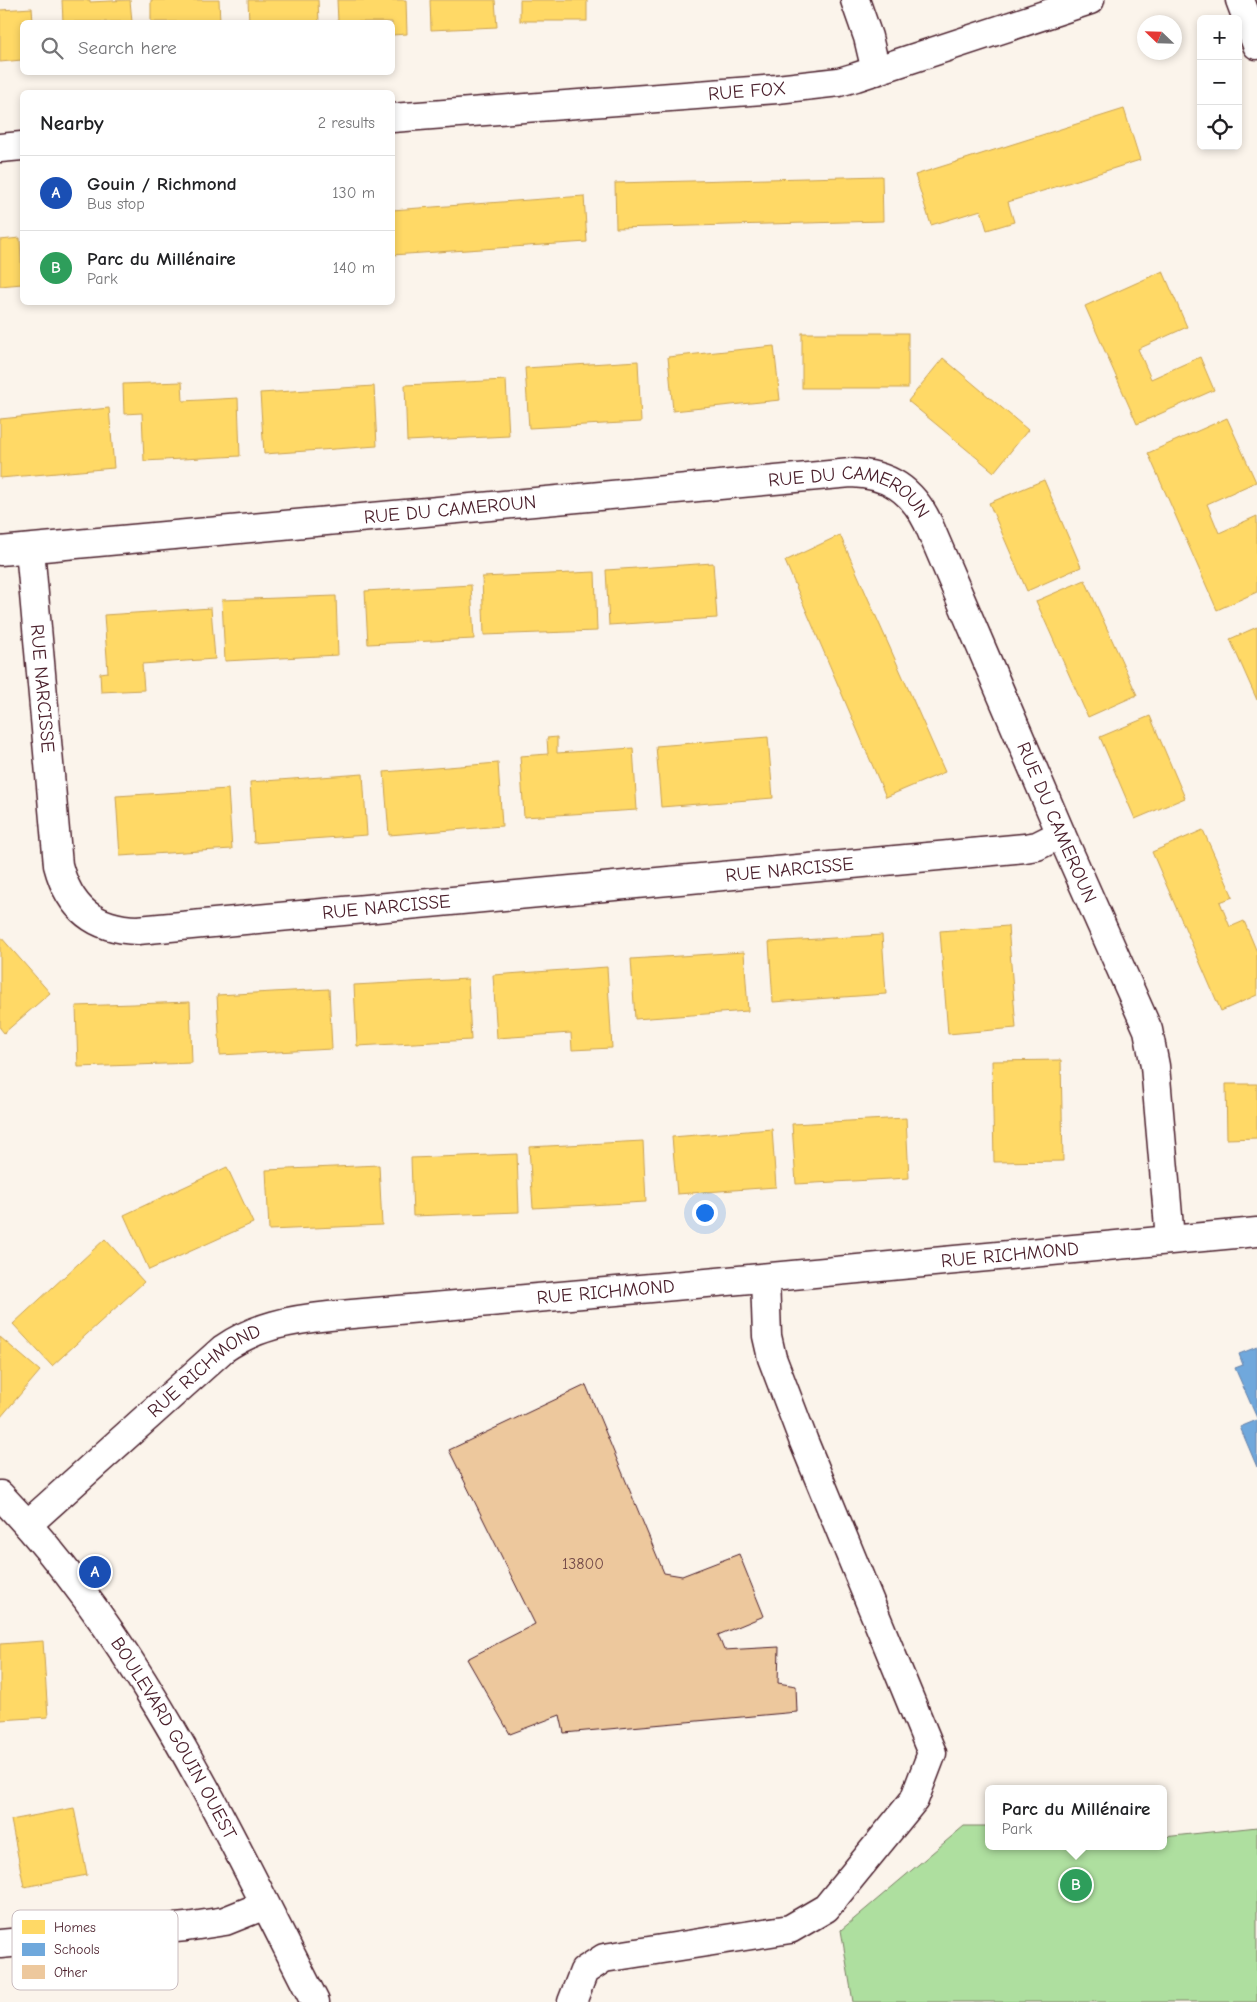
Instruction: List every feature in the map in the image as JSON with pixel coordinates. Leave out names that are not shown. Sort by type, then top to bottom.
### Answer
[{"type":"street","points":[[855,0],[868,37],[876,71]]},
{"type":"street","name":"RUE FOX","points":[[395,118],[778,89],[839,82],[1090,0]]},
{"type":"street","points":[[1240,0],[1257,45]]},
{"type":"street","points":[[0,148],[20,146]]},
{"type":"street","name":"RUE DU CAMEROUN","points":[[0,551],[838,474],[864,474],[878,477],[904,489],[920,507],[1148,1030],[1155,1066],[1170,1239]]},
{"type":"street","name":"RUE NARCISSE","points":[[30,549],[58,865],[65,887],[76,906],[88,915],[112,927],[138,930],[1025,848],[1037,846],[1061,834]]},
{"type":"street","name":"RUE RICHMOND","points":[[28,1524],[211,1359],[237,1340],[266,1326],[302,1318],[765,1278],[1257,1232]]},
{"type":"street","points":[[572,2002],[584,1971],[604,1958],[790,1929],[826,1908],[914,1800],[932,1753],[804,1442],[772,1358],[767,1336],[765,1278]]},
{"type":"street","name":"BOULEVARD GOUIN OUEST","points":[[0,1495],[28,1524],[57,1559],[156,1702],[198,1775],[315,2002]]},
{"type":"street","points":[[178,1928],[225,1921],[265,1905]]},
{"type":"green space","points":[[964,1826],[985,1826],[985,1850],[1167,1850],[1167,1837],[1257,1827],[1257,2002],[853,2002],[841,1930]]},
{"type":"building: Homes","points":[[62,0],[90,0],[90,2],[130,0],[132,20],[63,20]]},
{"type":"building: Homes","points":[[151,0],[219,0],[220,20],[151,20]]},
{"type":"building: Homes","points":[[248,0],[318,0],[319,20],[249,20]]},
{"type":"building: Homes","points":[[337,0],[406,0],[407,34],[395,35],[395,20],[338,20]]},
{"type":"building: Homes","points":[[430,0],[495,0],[497,27],[431,30]]},
{"type":"building: Homes","points":[[520,0],[587,0],[587,21],[520,21]]},
{"type":"building: Homes","points":[[32,8],[33,20],[20,20],[20,60],[0,62],[0,10]]},
{"type":"building: Homes","points":[[1124,109],[1140,160],[1008,202],[1014,222],[987,230],[981,210],[931,225],[915,175]]},
{"type":"building: Homes","points":[[882,176],[883,221],[616,228],[615,183]]},
{"type":"building: Homes","points":[[584,196],[587,242],[395,255],[395,210]]},
{"type":"building: Homes","points":[[20,238],[20,284],[0,286],[0,240]]},
{"type":"building: Homes","points":[[1163,271],[1187,327],[1138,349],[1151,379],[1200,357],[1214,390],[1137,424],[1085,306]]},
{"type":"building: Homes","points":[[802,333],[908,333],[908,388],[802,388]]},
{"type":"building: Homes","points":[[774,346],[780,400],[673,411],[668,357]]},
{"type":"building: Homes","points":[[943,358],[1028,430],[994,472],[908,401]]},
{"type":"building: Homes","points":[[638,361],[641,422],[529,428],[525,368]]},
{"type":"building: Homes","points":[[506,380],[509,436],[407,441],[405,385]]},
{"type":"building: Homes","points":[[182,382],[183,401],[238,398],[240,456],[144,461],[142,413],[124,414],[123,384]]},
{"type":"building: Homes","points":[[374,386],[377,446],[264,454],[260,393]]},
{"type":"building: Homes","points":[[109,408],[114,468],[0,478],[0,419]]},
{"type":"building: Homes","points":[[1227,418],[1256,482],[1207,504],[1219,533],[1257,516],[1257,592],[1217,610],[1148,453]]},
{"type":"building: Homes","points":[[1044,480],[1081,567],[1027,591],[989,503]]},
{"type":"building: Homes","points":[[840,535],[945,772],[886,797],[785,561]]},
{"type":"building: Homes","points":[[713,563],[717,618],[609,625],[606,570]]},
{"type":"building: Homes","points":[[595,572],[597,631],[484,635],[482,577]]},
{"type":"building: Homes","points":[[1085,580],[1137,695],[1088,717],[1036,601]]},
{"type":"building: Homes","points":[[471,585],[474,639],[368,644],[365,591]]},
{"type":"building: Homes","points":[[336,596],[338,655],[225,661],[222,600]]},
{"type":"building: Homes","points":[[211,608],[215,659],[142,664],[144,690],[101,692],[100,673],[108,672],[104,615]]},
{"type":"building: Homes","points":[[1257,627],[1257,700],[1230,639]]},
{"type":"building: Homes","points":[[1150,716],[1185,798],[1135,819],[1100,737]]},
{"type":"building: Homes","points":[[557,737],[557,753],[633,748],[637,810],[524,817],[520,756],[548,754],[547,738]]},
{"type":"building: Homes","points":[[768,737],[773,798],[661,807],[656,746]]},
{"type":"building: Homes","points":[[498,763],[502,826],[389,835],[384,772]]},
{"type":"building: Homes","points":[[363,774],[367,835],[254,843],[250,782]]},
{"type":"building: Homes","points":[[228,789],[232,849],[120,856],[116,796]]},
{"type":"building: Homes","points":[[1203,830],[1233,897],[1220,902],[1230,927],[1244,921],[1257,952],[1257,995],[1221,1011],[1152,852]]},
{"type":"building: Homes","points":[[1008,926],[1016,1028],[948,1034],[940,931]]},
{"type":"building: Homes","points":[[882,935],[886,994],[773,1002],[769,942]]},
{"type":"building: Homes","points":[[0,936],[50,993],[4,1033],[0,1028]]},
{"type":"building: Homes","points":[[744,952],[748,1011],[635,1019],[631,959]]},
{"type":"building: Homes","points":[[607,967],[612,1048],[572,1050],[571,1033],[497,1038],[493,975]]},
{"type":"building: Homes","points":[[468,979],[471,1040],[357,1046],[354,985]]},
{"type":"building: Homes","points":[[329,989],[332,1049],[220,1055],[217,995]]},
{"type":"building: Homes","points":[[190,1002],[192,1063],[78,1067],[76,1006]]},
{"type":"building: Homes","points":[[1061,1060],[1063,1161],[994,1162],[992,1061]]},
{"type":"building: Homes","points":[[1226,1084],[1257,1084],[1257,1138],[1227,1139]]},
{"type":"building: Homes","points":[[906,1118],[909,1178],[796,1184],[792,1124]]},
{"type":"building: Homes","points":[[772,1129],[776,1187],[677,1194],[672,1137]]},
{"type":"building: Homes","points":[[643,1141],[646,1202],[533,1208],[529,1147]]},
{"type":"building: Homes","points":[[517,1154],[519,1212],[413,1216],[411,1158]]},
{"type":"building: Homes","points":[[379,1165],[382,1225],[269,1230],[266,1170]]},
{"type":"building: Homes","points":[[227,1167],[253,1223],[149,1270],[124,1215]]},
{"type":"building: Homes","points":[[105,1239],[144,1282],[52,1366],[13,1324]]},
{"type":"building: Homes","points":[[0,1337],[40,1371],[0,1418]]},
{"type":"building: Homes","points":[[43,1641],[48,1717],[0,1720],[0,1644]]},
{"type":"building: Homes","points":[[74,1808],[87,1875],[24,1887],[11,1820]]},
{"type":"building: Schools","points":[[1257,1347],[1257,1418],[1235,1368],[1243,1365],[1239,1354]]},
{"type":"building: Schools","points":[[1257,1420],[1257,1467],[1240,1427]]},
{"type":"building: Other","points":[[586,1385],[664,1573],[682,1576],[739,1554],[764,1616],[718,1635],[724,1650],[779,1647],[778,1683],[796,1686],[797,1712],[564,1733],[560,1715],[510,1734],[467,1659],[535,1624],[449,1450]]},
{"type":"place","name":"Gouin / Richmond","points":[[95,1572]]},
{"type":"place","name":"Parc du Millénaire","points":[[1076,1885]]}]
